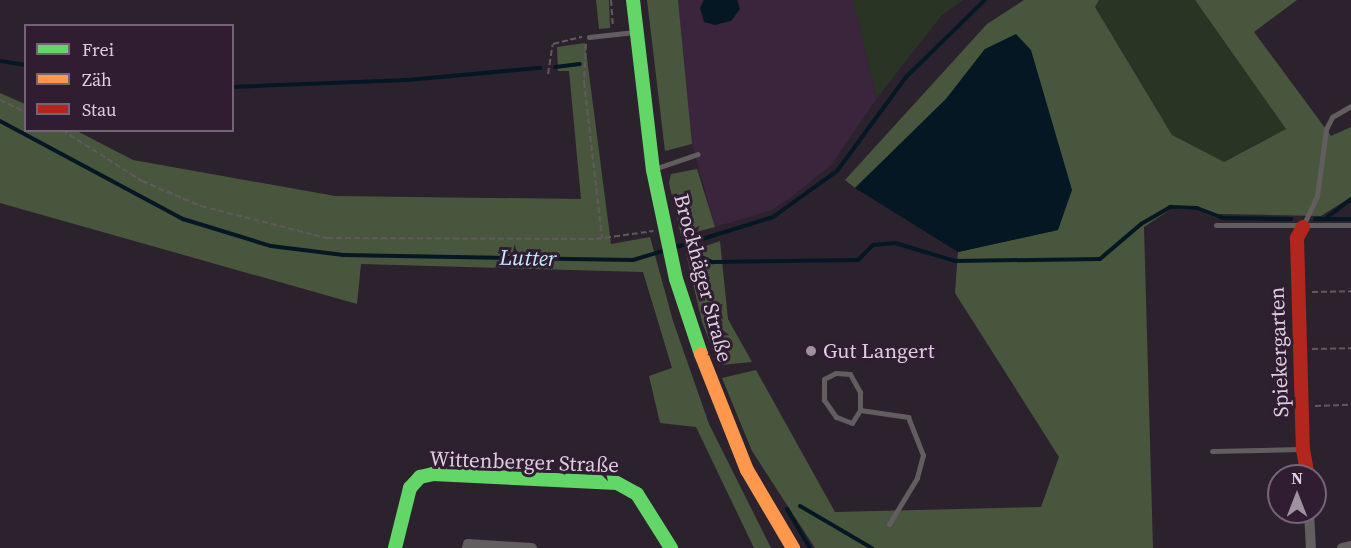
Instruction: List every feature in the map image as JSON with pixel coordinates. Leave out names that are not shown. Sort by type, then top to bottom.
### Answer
[{"type":"street","name":"Brockhäger Straße","points":[[633,0],[653,170],[676,279],[719,406],[747,470],[792,548]]},
{"type":"street","name":"Spiekergarten","points":[[1303,227],[1297,238],[1301,406],[1306,464]]},
{"type":"street","name":"Wittenberger Straße","points":[[395,548],[410,488],[420,477],[433,474],[617,483],[637,494],[671,548]]},
{"type":"street","points":[[1310,524],[1311,548]]},
{"type":"street","points":[[467,548],[468,544],[532,548]]},
{"type":"street","points":[[1341,548],[1351,546]]},
{"type":"lane","points":[[589,37],[636,32]]},
{"type":"lane","points":[[1303,227],[1317,196],[1326,129],[1332,117],[1351,106]]},
{"type":"lane","points":[[653,170],[698,154]]},
{"type":"lane","points":[[1216,225],[1303,227],[1351,225]]},
{"type":"lane","points":[[850,374],[860,392],[860,410],[852,423],[836,417],[824,400],[824,379],[850,374]]},
{"type":"lane","points":[[860,410],[908,417],[923,455],[917,478],[889,524]]},
{"type":"lane","points":[[1212,451],[1303,449]]},
{"type":"path","points":[[611,0],[614,34]]},
{"type":"path","points":[[548,74],[553,44],[589,37],[584,55],[584,82],[602,238]]},
{"type":"path","points":[[0,100],[24,111]]},
{"type":"path","points":[[65,132],[142,181],[201,206],[327,238],[602,238],[665,228]]},
{"type":"path","points":[[1298,292],[1351,291]]},
{"type":"path","points":[[1300,350],[1351,348]]},
{"type":"path","points":[[1301,406],[1351,405]]},
{"type":"shaded area","points":[[678,0],[704,0],[700,8],[740,9],[737,0],[853,0],[877,98],[831,165],[790,198],[771,210],[715,227],[692,144]]},
{"type":"green space","points":[[596,0],[609,0],[610,28],[599,29]]},
{"type":"green space","points":[[647,0],[678,0],[692,144],[665,151]]},
{"type":"green space","points":[[853,0],[963,0],[941,16],[877,98]]},
{"type":"green space","points":[[1024,0],[1099,0],[1095,7],[1172,135],[1224,162],[1286,129],[1195,0],[1297,0],[1254,32],[1331,136],[1351,127],[1351,197],[1321,216],[1219,214],[1217,218],[1197,210],[1171,209],[1144,227],[1153,548],[815,548],[752,451],[722,378],[756,370],[835,512],[1041,507],[1059,457],[955,293],[958,252],[1058,230],[985,49],[946,99],[855,188],[845,180],[987,24]]},
{"type":"green space","points":[[1099,0],[1195,0],[1286,129],[1223,162],[1172,135],[1095,7]]},
{"type":"green space","points":[[585,43],[611,244],[650,237],[673,321],[709,424],[771,548],[754,548],[696,427],[660,423],[649,376],[672,368],[643,272],[361,264],[357,304],[0,203],[0,93],[24,104],[24,132],[79,132],[133,160],[335,196],[581,199],[569,71],[558,71],[557,47]]},
{"type":"green space","points":[[697,169],[715,227],[681,236],[669,183],[671,174]]},
{"type":"green space","points":[[720,241],[728,319],[752,362],[719,365],[702,322],[686,253]]},
{"type":"water","points":[[704,0],[737,0],[740,9],[731,21],[715,25],[704,22],[700,8]]},
{"type":"water","points":[[1016,34],[1031,50],[1072,190],[1058,230],[958,252],[855,188],[946,99],[985,49]]},
{"type":"waterway","name":"Lutter","points":[[673,248],[773,217],[837,171],[906,77],[985,0]]},
{"type":"waterway","points":[[0,61],[24,65]]},
{"type":"waterway","points":[[555,67],[580,64]]},
{"type":"waterway","points":[[234,87],[407,80],[540,68]]},
{"type":"waterway","name":"Lutter","points":[[0,121],[183,219],[271,246],[343,255],[633,260],[666,250]]},
{"type":"waterway","points":[[1326,218],[1351,199]]},
{"type":"waterway","points":[[692,243],[697,255],[712,262],[858,260],[873,245],[895,243],[955,261],[1100,259],[1141,224],[1170,207],[1197,208],[1223,218],[1291,219]]},
{"type":"waterway","points":[[1315,219],[1351,219]]},
{"type":"waterway","points":[[800,506],[872,548]]},
{"type":"waterway","points":[[787,509],[810,548]]},
{"type":"traffic: fast","points":[[633,0],[653,170],[676,279],[701,354]]},
{"type":"traffic: fast","points":[[395,548],[410,488],[420,477],[433,474],[617,483],[637,494],[671,548]]},
{"type":"traffic: slow","points":[[701,354],[747,470],[793,548]]},
{"type":"traffic: jam","points":[[1303,227],[1297,238],[1303,449],[1306,464]]},
{"type":"place","name":"Gut Langert","points":[[811,351]]}]
